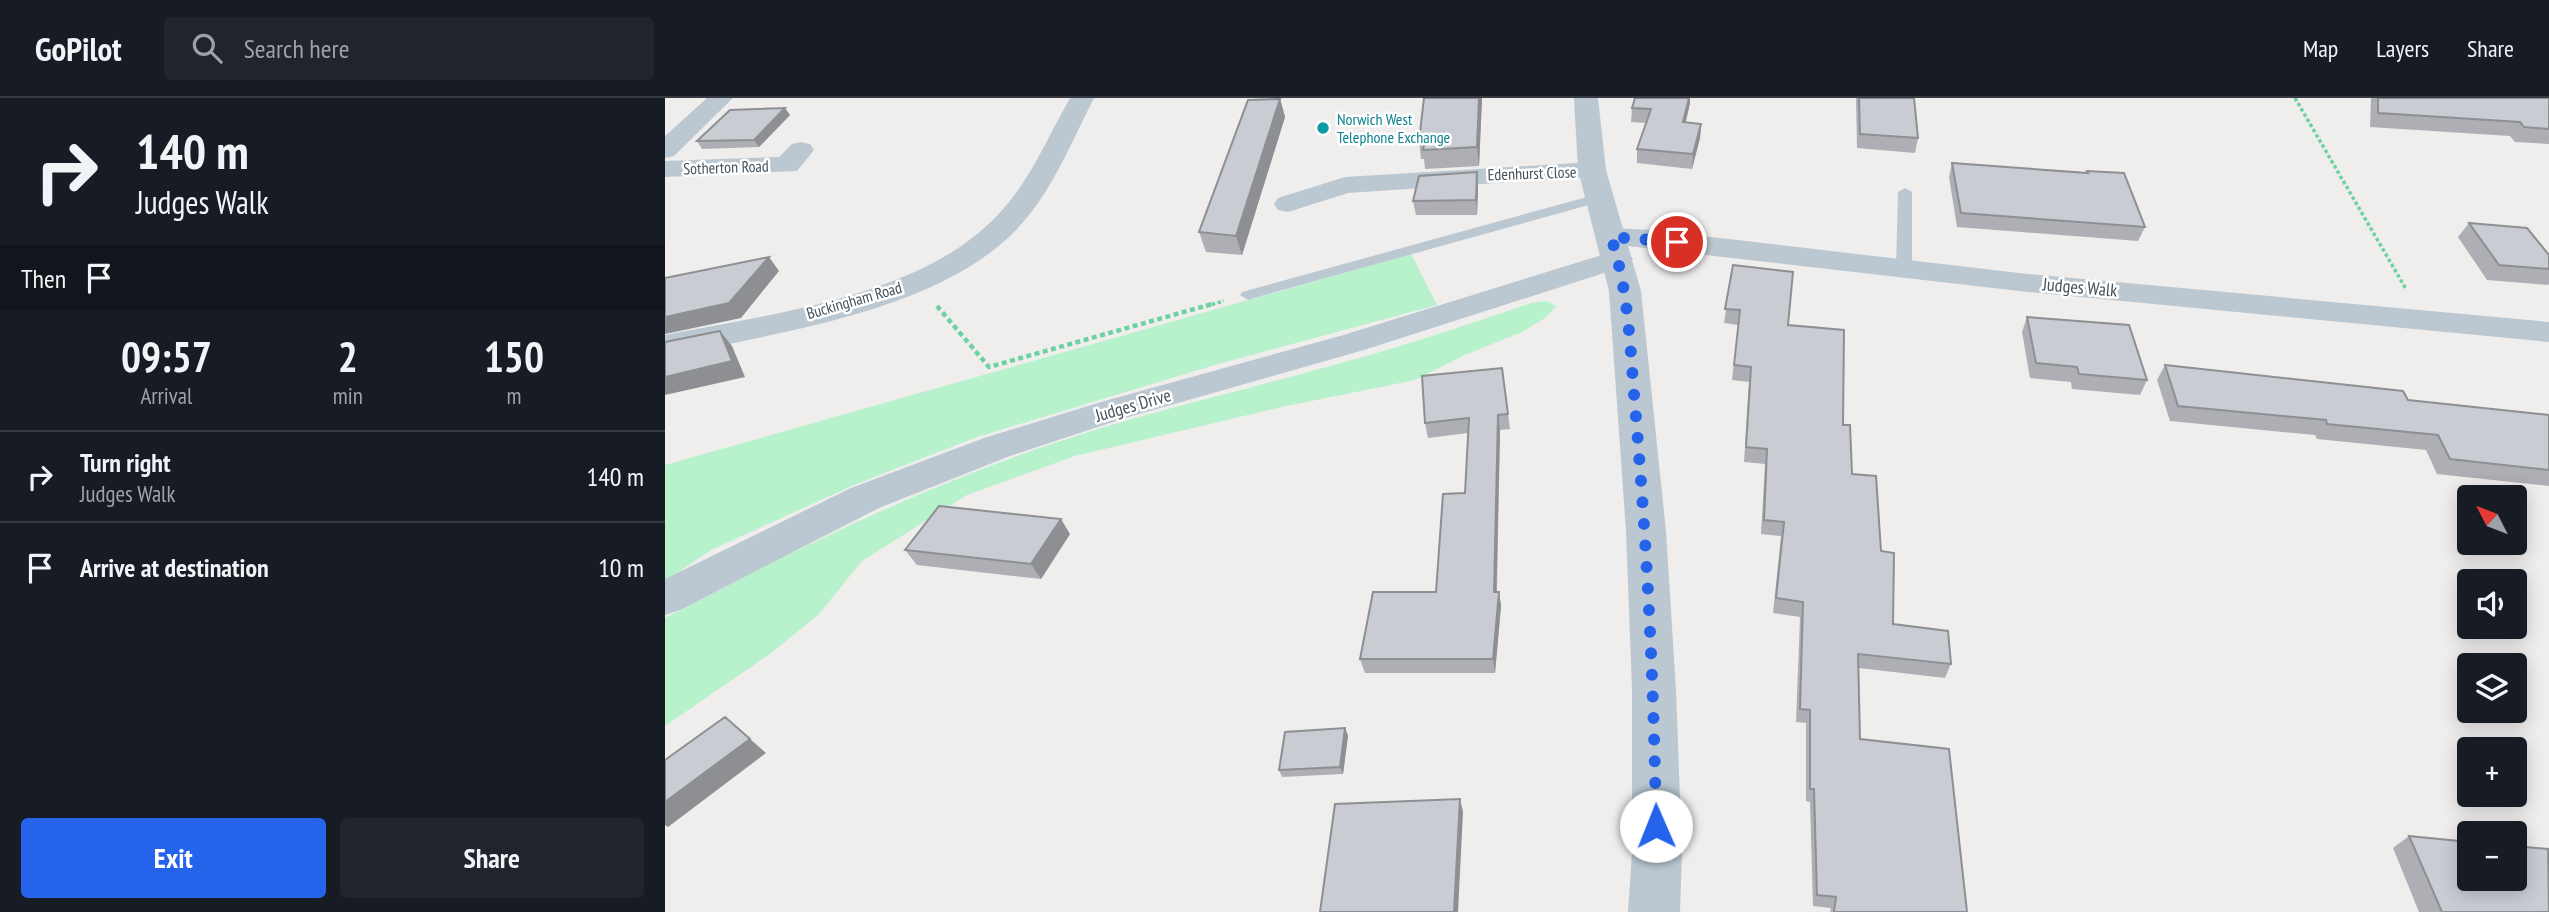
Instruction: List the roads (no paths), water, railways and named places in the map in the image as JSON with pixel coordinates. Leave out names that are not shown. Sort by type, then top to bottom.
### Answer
[{"type":"street","name":"Sotherton Road","points":[[665,150],[721,98]]},
{"type":"street","name":"Buckingham Road","points":[[665,346],[877,297],[917,281],[981,246],[1005,225],[1023,203],[1082,98]]},
{"type":"street","points":[[1586,98],[1595,184],[1625,291],[1646,531],[1654,704],[1657,853],[1654,912]]},
{"type":"street","name":"Sotherton Road","points":[[665,169],[787,165]]},
{"type":"street","name":"Edenhurst Close","points":[[1288,204],[1343,177],[1595,184]]},
{"type":"street","name":"Judges Walk","points":[[1615,248],[1652,239],[1904,269],[2549,332]]},
{"type":"street","name":"Judges Drive","points":[[665,598],[865,498],[997,447],[1113,410],[1365,339],[1615,248]]},
{"type":"lane","points":[[1248,295],[1595,184]]},
{"type":"lane","points":[[1904,269],[1905,192]]},
{"type":"place","name":"Norwich West Telephone Exchange","points":[[1323,128]]}]
